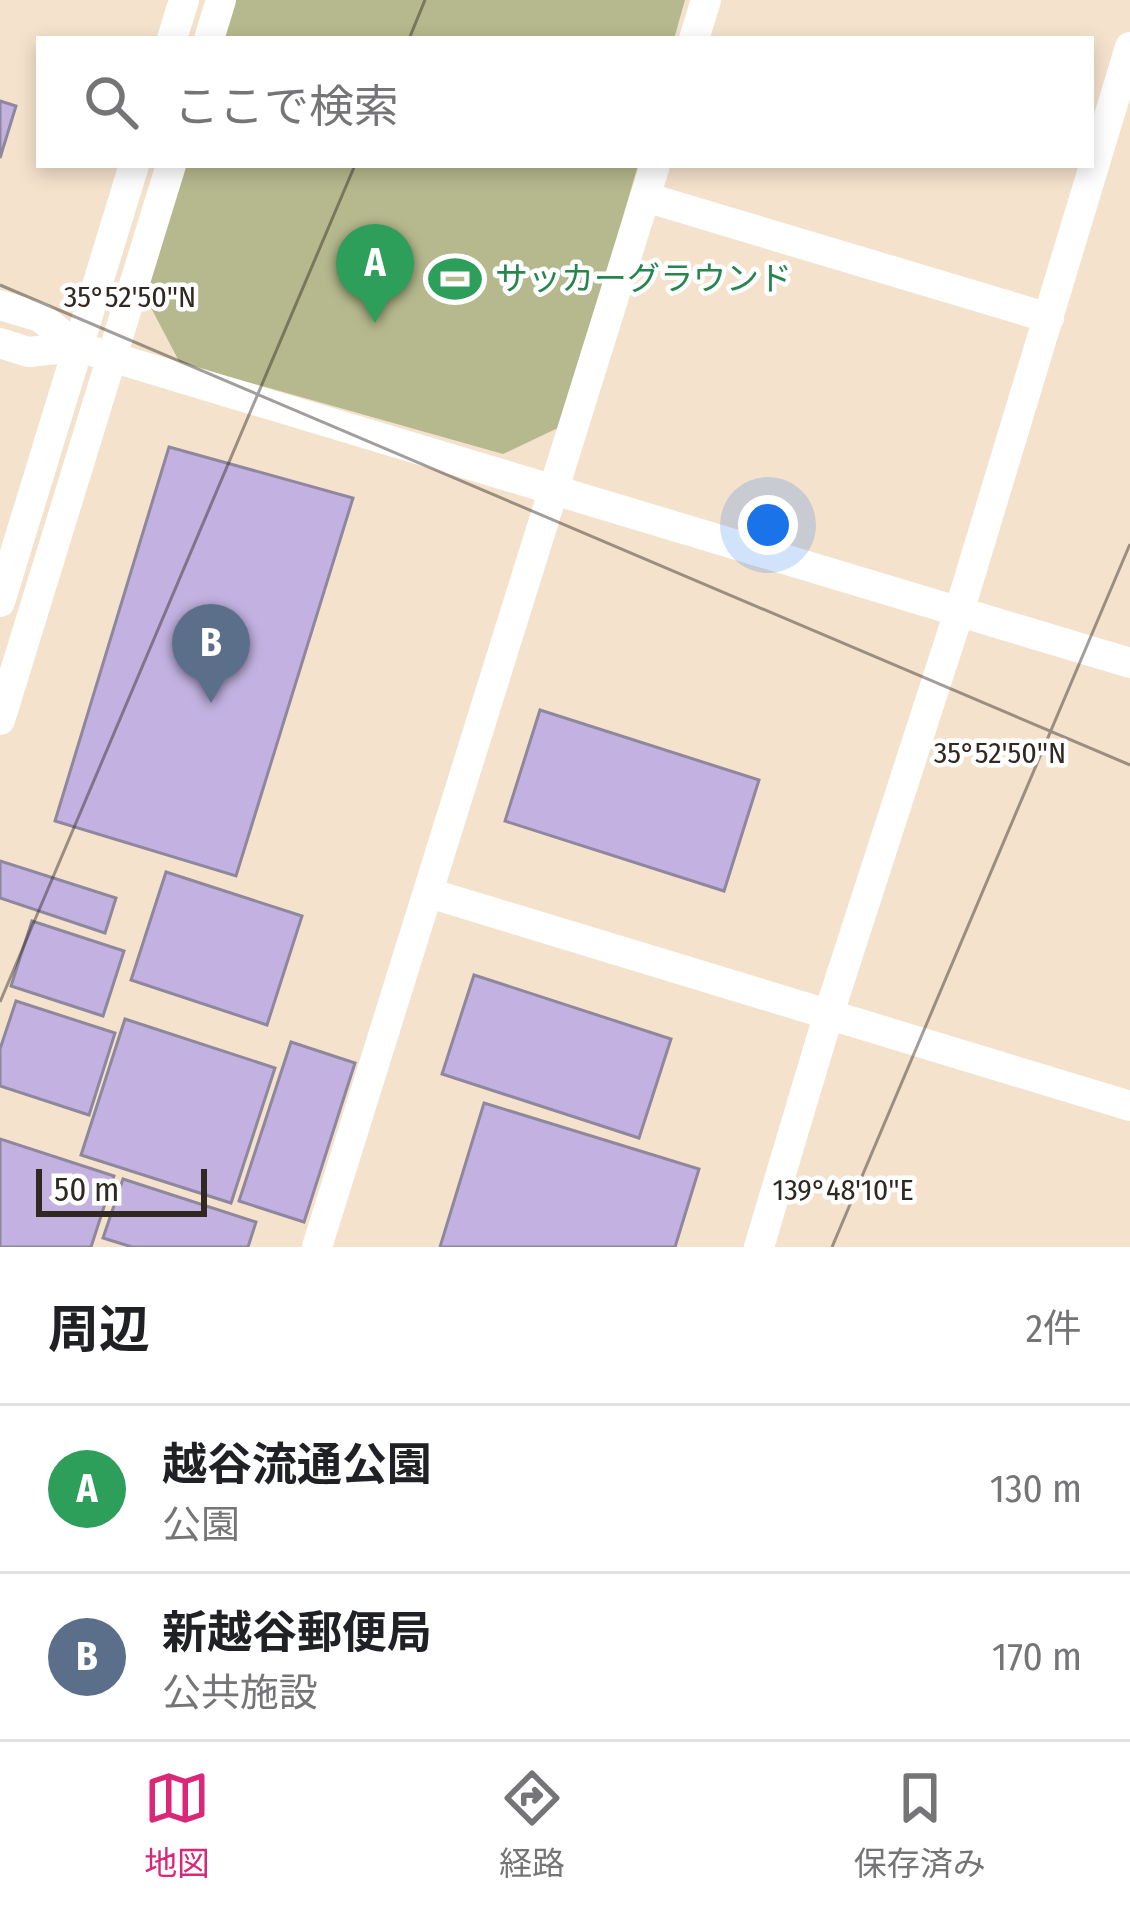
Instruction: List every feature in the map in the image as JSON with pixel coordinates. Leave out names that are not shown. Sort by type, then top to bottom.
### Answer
[{"type":"street","points":[[173,36],[184,0]]},
{"type":"street","points":[[210,36],[220,0]]},
{"type":"street","points":[[695,36],[706,0]]},
{"type":"street","points":[[1094,167],[1130,47]]},
{"type":"street","points":[[0,602],[133,168]]},
{"type":"street","points":[[0,720],[170,168]]},
{"type":"street","points":[[316,1247],[654,168]]},
{"type":"street","points":[[759,1247],[1094,168]]},
{"type":"street","points":[[645,197],[1049,318]]},
{"type":"street","points":[[0,305],[40,317],[78,347],[112,358],[1130,663]]},
{"type":"street","points":[[0,343],[28,352],[78,347]]},
{"type":"street","points":[[429,893],[1130,1106]]},
{"type":"green space","points":[[229,0],[685,0],[675,36],[217,36]]},
{"type":"green space","points":[[175,168],[637,168],[562,426],[503,454],[180,363],[138,283]]},
{"type":"building","points":[[0,101],[16,106],[0,158]]},
{"type":"building","points":[[169,447],[353,498],[236,876],[55,821]]},
{"type":"building","points":[[540,710],[759,780],[724,891],[505,821]]},
{"type":"building","points":[[0,861],[116,898],[105,933],[0,898]]},
{"type":"building","points":[[166,872],[302,916],[267,1025],[131,980]]},
{"type":"building","points":[[32,921],[124,951],[103,1016],[11,986]]},
{"type":"building","points":[[474,975],[671,1039],[639,1138],[442,1074]]},
{"type":"building","points":[[16,1001],[115,1033],[89,1115],[0,1086],[0,1049]]},
{"type":"building","points":[[125,1019],[275,1068],[231,1203],[81,1155]]},
{"type":"building","points":[[291,1042],[355,1063],[304,1222],[239,1201]]},
{"type":"building","points":[[484,1103],[699,1169],[675,1247],[440,1247]]},
{"type":"building","points":[[0,1139],[114,1176],[91,1247],[0,1247]]},
{"type":"building","points":[[123,1179],[256,1222],[248,1247],[132,1247],[103,1238]]},
{"type":"place","name":"サッカーグラウンド","points":[[455,279]]},
{"type":"place","name":"越谷流通公園","points":[[375,323]]},
{"type":"place","name":"新越谷郵便局","points":[[211,703]]}]
